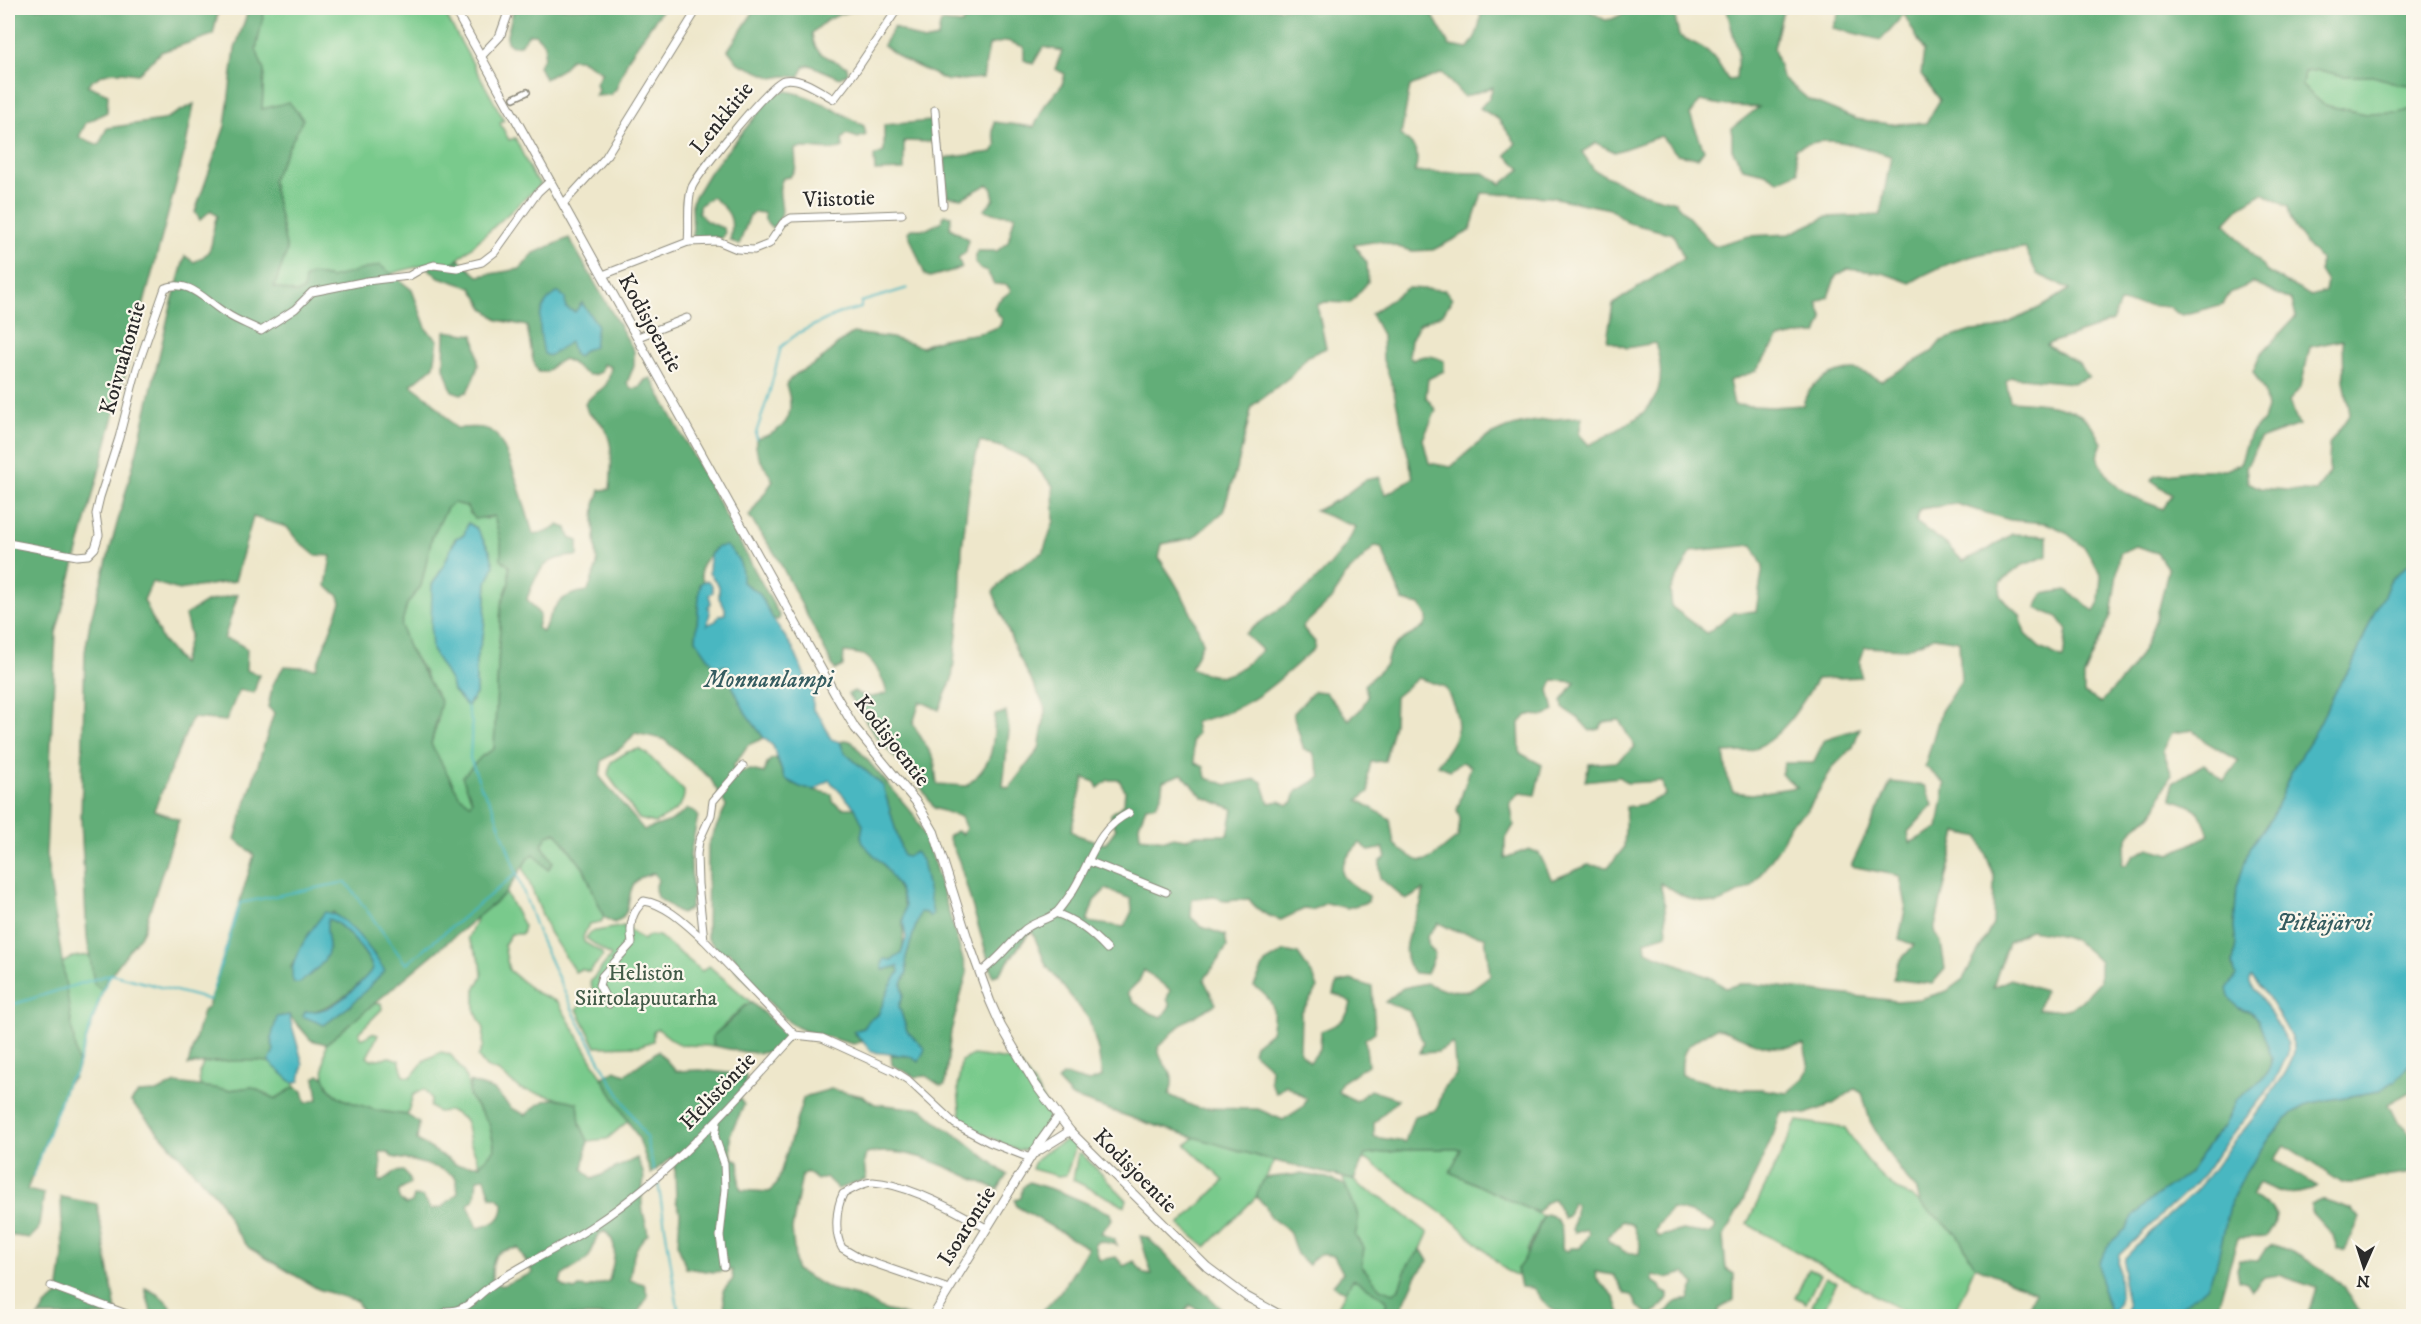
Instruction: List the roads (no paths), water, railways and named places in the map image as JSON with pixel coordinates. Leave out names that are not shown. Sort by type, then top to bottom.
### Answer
[{"type":"street","name":"Kodisjoentie","points":[[454,8],[855,728],[918,802],[934,832],[980,973],[1001,1026],[1035,1084],[1070,1131],[1217,1276],[1282,1317]]},
{"type":"street","points":[[480,56],[500,36],[510,8]]},
{"type":"street","points":[[563,204],[606,156],[698,8]]},
{"type":"street","name":"Lenkkitie","points":[[688,242],[688,203],[693,187],[719,150],[771,87],[785,79],[793,80],[834,99],[898,8]]},
{"type":"street","points":[[514,98],[527,92]]},
{"type":"street","points":[[936,110],[943,205]]},
{"type":"street","name":"Koivuahontie","points":[[8,543],[77,556],[88,555],[95,548],[99,535],[96,514],[99,497],[119,438],[137,368],[165,288],[176,284],[189,287],[226,314],[261,331],[295,309],[312,292],[367,281],[409,276],[434,265],[457,268],[482,262],[495,252],[538,192],[550,180]]},
{"type":"street","name":"Viistotie","points":[[603,275],[688,242],[718,240],[737,249],[754,250],[769,243],[783,223],[791,218],[902,214]]},
{"type":"street","points":[[638,336],[687,318]]},
{"type":"street","points":[[704,940],[698,884],[699,841],[711,815],[713,801],[743,766]]},
{"type":"street","points":[[980,973],[1003,955],[1023,931],[1033,923],[1055,914],[1070,895],[1108,825],[1128,813]]},
{"type":"street","points":[[1088,861],[1166,892]]},
{"type":"street","points":[[609,1004],[599,985],[602,976],[632,942],[630,928],[636,908],[645,901],[652,902],[689,926],[795,1035],[822,1038],[894,1071],[908,1080],[955,1124],[989,1143],[1031,1156]]},
{"type":"street","points":[[1055,914],[1065,916],[1107,949]]},
{"type":"street","name":"Helistöntie","points":[[442,1317],[447,1311],[458,1311],[469,1305],[492,1285],[595,1225],[717,1122],[795,1035]]},
{"type":"street","name":"Isoarontie","points":[[933,1317],[1031,1156],[1058,1117]]},
{"type":"street","points":[[717,1122],[715,1137],[724,1163],[725,1189],[720,1236],[723,1266]]},
{"type":"street","name":"Isoarontie","points":[[1031,1156],[1070,1131]]},
{"type":"street","points":[[949,1289],[859,1258],[842,1248],[837,1232],[838,1211],[843,1194],[866,1183],[883,1184],[940,1203],[986,1228]]},
{"type":"street","points":[[51,1286],[132,1317]]},
{"type":"water","points":[[559,292],[565,298],[566,308],[575,312],[582,303],[597,324],[594,347],[584,350],[578,357],[574,354],[570,342],[549,356],[544,354],[540,319],[545,304]]},
{"type":"water","points":[[468,523],[476,528],[490,551],[494,566],[487,582],[484,631],[476,660],[476,694],[467,706],[453,691],[451,682],[432,650],[431,633],[432,585],[456,538],[464,535]]},
{"type":"water","name":"Monnanlampi","points":[[726,546],[739,562],[742,582],[759,593],[793,648],[813,695],[813,710],[821,718],[831,739],[840,742],[844,752],[883,786],[903,856],[907,857],[915,852],[922,860],[933,914],[930,917],[927,913],[920,912],[906,957],[907,972],[902,984],[903,995],[899,1006],[907,1031],[925,1049],[919,1062],[909,1056],[872,1052],[853,1031],[864,1028],[869,1020],[878,1015],[890,986],[899,972],[898,966],[883,970],[882,965],[884,959],[891,960],[901,954],[906,938],[903,921],[905,905],[900,890],[884,865],[863,844],[861,836],[863,825],[855,808],[829,780],[815,790],[800,787],[785,779],[773,746],[764,738],[745,712],[732,685],[728,666],[714,666],[696,640],[700,584],[703,581],[708,581],[712,585],[713,592],[709,595],[711,603],[708,607],[710,613],[707,625],[716,621],[719,615],[725,614],[725,608],[719,598],[719,586],[709,573],[710,555],[717,547]]},
{"type":"water","name":"Pitkäjärvi","points":[[2413,560],[2413,1060],[2395,1081],[2379,1091],[2311,1103],[2292,1113],[2272,1135],[2245,1173],[2231,1201],[2217,1262],[2207,1287],[2180,1307],[2152,1316],[2123,1316],[2128,1306],[2123,1281],[2125,1258],[2202,1184],[2259,1111],[2290,1063],[2294,1051],[2290,1036],[2263,991],[2252,977],[2250,978],[2250,983],[2266,1005],[2288,1044],[2288,1053],[2275,1081],[2217,1154],[2203,1176],[2119,1255],[2120,1294],[2116,1308],[2111,1314],[2102,1289],[2099,1263],[2110,1243],[2127,1228],[2134,1216],[2154,1197],[2189,1173],[2212,1139],[2224,1127],[2236,1100],[2262,1080],[2270,1067],[2272,1058],[2258,1020],[2251,1012],[2238,1008],[2229,997],[2227,989],[2236,976],[2233,964],[2236,943],[2234,927],[2237,887],[2249,849],[2272,817],[2294,766],[2312,738],[2341,681],[2351,668],[2375,610],[2390,581]]},
{"type":"water","points":[[325,912],[333,914],[350,927],[367,945],[385,971],[351,1005],[324,1025],[302,1016],[306,1011],[325,1009],[344,998],[373,969],[354,940],[334,921],[328,919],[329,950],[327,956],[310,975],[300,983],[294,983],[292,975],[296,956],[307,936]]},
{"type":"water","points":[[289,1015],[303,1064],[300,1081],[293,1083],[269,1062],[274,1050],[271,1039],[277,1017]]},
{"type":"waterway","points":[[756,439],[781,347],[798,333],[840,313],[861,308],[861,302],[908,288]]},
{"type":"waterway","points":[[467,706],[472,724],[470,758],[481,787],[492,805],[540,938],[576,1017],[611,1081],[646,1137],[654,1171]]},
{"type":"waterway","points":[[8,1006],[111,974],[210,1000],[240,903],[346,882],[406,964],[517,873]]},
{"type":"waterway","points":[[33,1176],[67,1082],[75,1074],[102,991],[111,974]]},
{"type":"waterway","points":[[658,1182],[678,1309],[677,1316]]},
{"type":"park label","name":"Helistön Siirtolapuutarha","points":[[646,986]]}]
